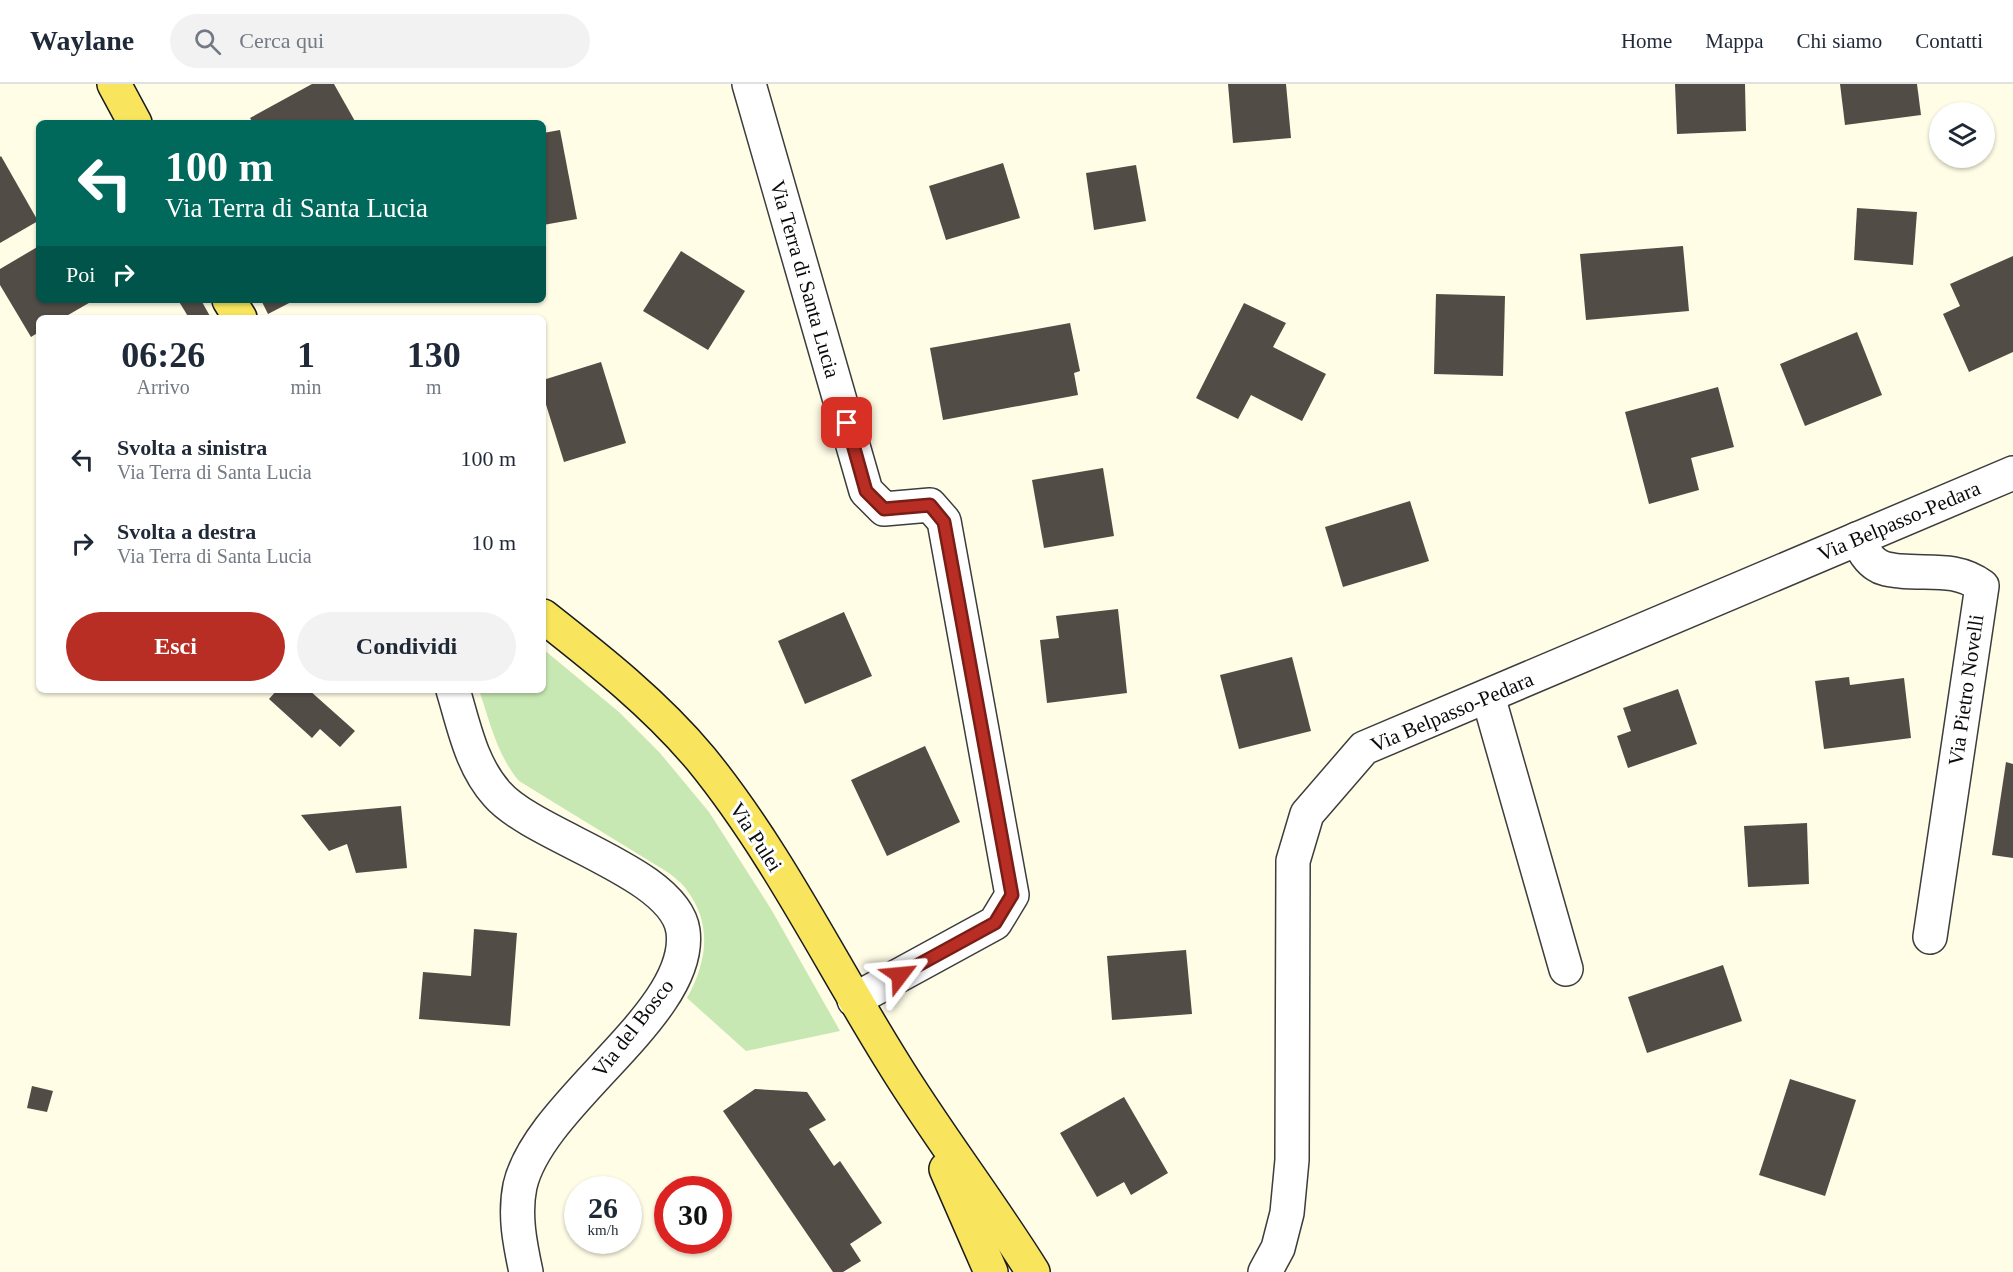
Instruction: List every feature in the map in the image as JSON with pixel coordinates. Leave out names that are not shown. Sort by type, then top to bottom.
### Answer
[{"type":"main road","points":[[114,84],[133,120]]},
{"type":"main road","name":"Via Pulei","points":[[546,618],[604,664],[655,709],[700,758],[767,852],[854,1000],[917,1101]]},
{"type":"main road","points":[[917,1101],[991,1272]]},
{"type":"main road","points":[[917,1101],[1033,1272]]},
{"type":"street","name":"Via Terra di Santa Lucia","points":[[749,84],[866,491],[884,509],[930,505],[944,522],[1012,895],[995,923],[854,1000]]},
{"type":"street","name":"Via Belpasso-Pedara","points":[[1265,1272],[1278,1248],[1287,1213],[1292,1160],[1293,861],[1307,814],[1364,748],[2013,473]]},
{"type":"street","name":"Via Pietro Novelli","points":[[1857,539],[1864,553],[1875,565],[1886,570],[1917,573],[1949,572],[1969,576],[1982,585],[1930,937]]},
{"type":"street","name":"Via del Bosco","points":[[454,693],[477,767],[498,795],[527,816],[646,882],[670,905],[683,929],[683,955],[670,985],[640,1026],[544,1135],[530,1159],[520,1186],[517,1221],[526,1272]]},
{"type":"street","points":[[1488,696],[1566,969]]},
{"type":"green space","points":[[546,651],[619,712],[660,753],[709,812],[771,909],[840,1031],[746,1051],[687,998],[699,971],[704,943],[703,929],[695,902],[684,887],[669,873],[519,781],[505,760],[480,693],[546,693]]},
{"type":"building","points":[[312,84],[334,84],[354,120],[251,120],[250,118]]},
{"type":"building","points":[[1228,84],[1286,84],[1291,138],[1233,143]]},
{"type":"building","points":[[1675,84],[1745,84],[1746,131],[1677,134]]},
{"type":"building","points":[[1840,84],[1917,84],[1921,115],[1845,125]]},
{"type":"building","points":[[560,130],[577,219],[546,224],[546,132]]},
{"type":"building","points":[[0,157],[36,217],[36,222],[0,243]]},
{"type":"building","points":[[1003,163],[1020,218],[946,240],[929,186]]},
{"type":"building","points":[[1136,165],[1146,221],[1094,230],[1086,173]]},
{"type":"building","points":[[1857,208],[1917,212],[1913,265],[1854,260]]},
{"type":"building","points":[[1683,246],[1689,311],[1586,320],[1580,254]]},
{"type":"building","points":[[36,248],[36,303],[89,303],[68,315],[36,315],[36,334],[31,337],[0,285],[0,269]]},
{"type":"building","points":[[681,251],[745,291],[708,350],[643,311]]},
{"type":"building","points":[[2013,256],[2013,352],[1969,372],[1943,314],[1960,306],[1950,284]]},
{"type":"building","points":[[1436,294],[1505,296],[1503,376],[1434,374]]},
{"type":"building","points":[[180,303],[203,303],[209,315],[187,315]]},
{"type":"building","points":[[262,303],[289,303],[268,314]]},
{"type":"building","points":[[1244,303],[1286,323],[1273,347],[1326,374],[1302,421],[1251,395],[1238,419],[1196,398]]},
{"type":"building","points":[[1070,323],[1080,371],[1074,373],[1078,395],[943,420],[930,348]]},
{"type":"building","points":[[1857,332],[1882,395],[1805,426],[1780,364]]},
{"type":"building","points":[[601,362],[626,443],[564,462],[546,405],[546,379]]},
{"type":"building","points":[[1718,387],[1734,447],[1691,458],[1699,490],[1649,504],[1625,412]]},
{"type":"building","points":[[1103,468],[1114,536],[1044,548],[1032,480]]},
{"type":"building","points":[[1410,501],[1429,561],[1343,587],[1325,527]]},
{"type":"building","points":[[1118,609],[1127,693],[1047,703],[1040,640],[1059,638],[1056,616]]},
{"type":"building","points":[[844,612],[872,676],[805,704],[778,641]]},
{"type":"building","points":[[1292,657],[1311,731],[1239,749],[1220,675]]},
{"type":"building","points":[[1849,677],[1850,685],[1904,678],[1911,738],[1824,749],[1815,681]]},
{"type":"building","points":[[1678,689],[1697,744],[1628,768],[1617,736],[1631,731],[1623,708]]},
{"type":"building","points":[[274,693],[312,693],[355,731],[340,747],[320,729],[312,738],[269,699]]},
{"type":"building","points":[[925,746],[960,822],[887,856],[851,780]]},
{"type":"building","points":[[2006,762],[2013,764],[2013,858],[1992,855]]},
{"type":"building","points":[[401,806],[407,868],[356,873],[347,844],[329,851],[301,815]]},
{"type":"building","points":[[1807,823],[1809,884],[1748,887],[1744,826]]},
{"type":"building","points":[[474,929],[517,933],[510,1026],[419,1019],[423,972],[471,976]]},
{"type":"building","points":[[1186,950],[1192,1014],[1112,1020],[1107,956]]},
{"type":"building","points":[[1723,965],[1742,1021],[1647,1053],[1628,997]]},
{"type":"building","points":[[1790,1079],[1856,1100],[1825,1196],[1759,1175]]},
{"type":"building","points":[[32,1086],[53,1091],[47,1112],[27,1108]]},
{"type":"building","points":[[755,1089],[807,1092],[826,1120],[809,1129],[834,1166],[840,1161],[882,1223],[850,1244],[861,1261],[843,1272],[833,1272],[723,1111]]},
{"type":"building","points":[[1124,1097],[1168,1173],[1131,1195],[1124,1182],[1097,1197],[1060,1133]]},
{"type":"route","points":[[847,423],[866,491],[884,509],[930,505],[944,522],[1012,895],[995,923],[900,975]]}]
